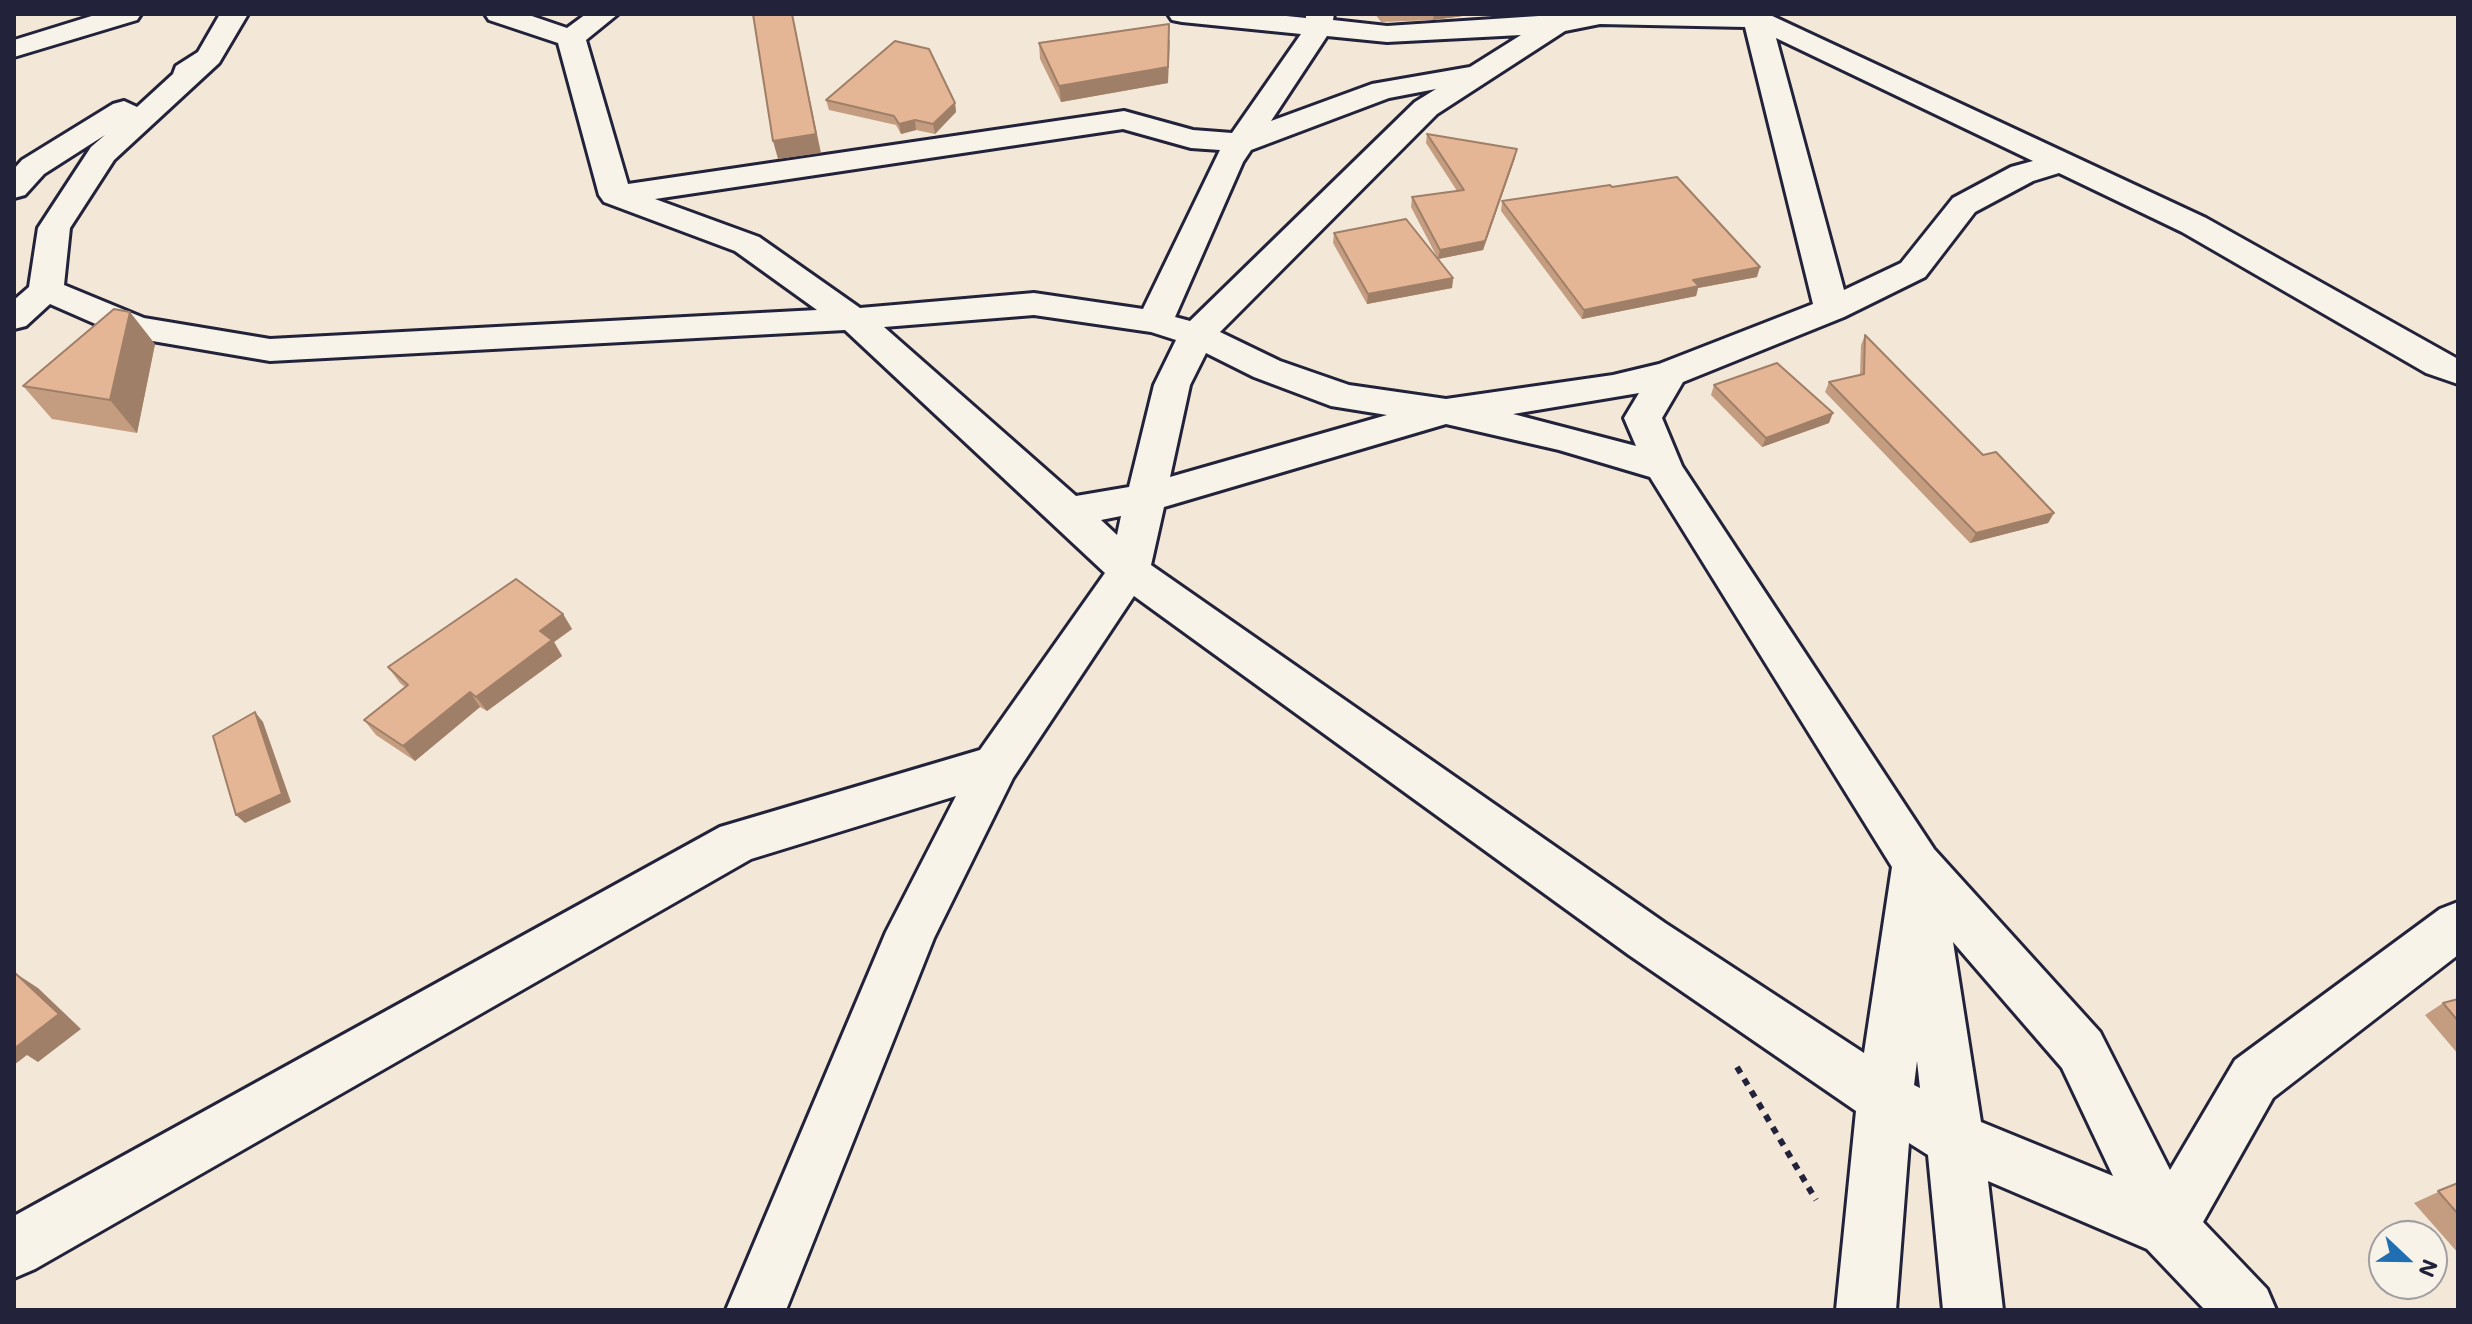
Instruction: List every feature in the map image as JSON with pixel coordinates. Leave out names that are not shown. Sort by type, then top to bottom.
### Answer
[{"type":"street","points":[[14,49],[127,14]]},
{"type":"street","points":[[14,318],[46,290],[54,228],[102,154],[209,57],[234,14]]},
{"type":"street","points":[[499,14],[588,26],[615,195]]},
{"type":"street","points":[[1182,14],[1253,19],[1324,46],[1382,90],[1426,108]]},
{"type":"street","points":[[1155,322],[1221,174],[1241,143],[1324,46],[1387,34],[1556,25],[1600,16],[1755,17],[2194,225],[2439,365],[2458,372]]},
{"type":"street","points":[[1755,17],[1832,309]]},
{"type":"street","points":[[756,1310],[911,932],[996,765],[1129,571],[1172,385],[1197,335],[1426,108],[1556,25]]},
{"type":"street","points":[[14,188],[33,167],[209,57]]},
{"type":"street","points":[[615,195],[1124,120],[1191,139],[1241,143],[1382,90],[1482,72]]},
{"type":"street","points":[[1068,512],[1146,498],[1446,411],[1613,387],[1669,374],[1832,309],[1913,270],[1964,205],[2022,174],[2064,162]]},
{"type":"street","points":[[615,195],[747,244],[853,319],[1068,512],[1129,571],[1647,939],[1885,1098],[1955,1139],[2168,1228]]},
{"type":"street","points":[[46,290],[136,328],[270,350],[853,319],[1034,304],[1155,322],[1197,335],[1267,369],[1344,397],[1446,411],[1563,438],[1664,468]]},
{"type":"street","points":[[1669,374],[1643,418],[1664,468],[1917,864],[2081,1050],[2168,1228],[2246,1310]]},
{"type":"street","points":[[14,1248],[737,842],[996,765]]},
{"type":"street","points":[[1866,1310],[1885,1098],[1917,864]]},
{"type":"street","points":[[1917,864],[1955,1139],[1973,1310]]},
{"type":"street","points":[[2168,1228],[2254,1079],[2458,925]]},
{"type":"path","points":[[1730,1057],[1820,1206]]},
{"type":"building","points":[[753,14],[792,14],[816,134],[773,141]]},
{"type":"building","points":[[1169,24],[1168,67],[1059,86],[1039,43]]},
{"type":"building","points":[[895,41],[929,49],[955,103],[933,124],[915,120],[899,124],[894,116],[826,100]]},
{"type":"building","points":[[1427,134],[1517,149],[1485,241],[1440,250],[1412,197],[1464,190]]},
{"type":"building","points":[[1677,177],[1760,267],[1693,280],[1699,286],[1584,310],[1502,201],[1610,185]]},
{"type":"building","points":[[1406,219],[1453,278],[1368,294],[1334,233]]},
{"type":"building","points":[[114,309],[130,312],[110,400],[23,386]]},
{"type":"building","points":[[1865,335],[1983,455],[1996,452],[2054,513],[1976,533],[1829,382],[1864,374]]},
{"type":"building","points":[[1777,363],[1833,413],[1766,438],[1714,385]]},
{"type":"building","points":[[516,579],[563,614],[540,631],[552,640],[476,697],[470,692],[403,746],[364,720],[408,685],[388,667]]},
{"type":"building","points":[[255,712],[282,794],[236,815],[213,736]]},
{"type":"building","points":[[14,974],[59,1014],[15,1048]]},
{"type":"building","points":[[2458,999],[2458,1021],[2443,1003]]},
{"type":"building","points":[[2458,1183],[2458,1214],[2438,1191]]}]
